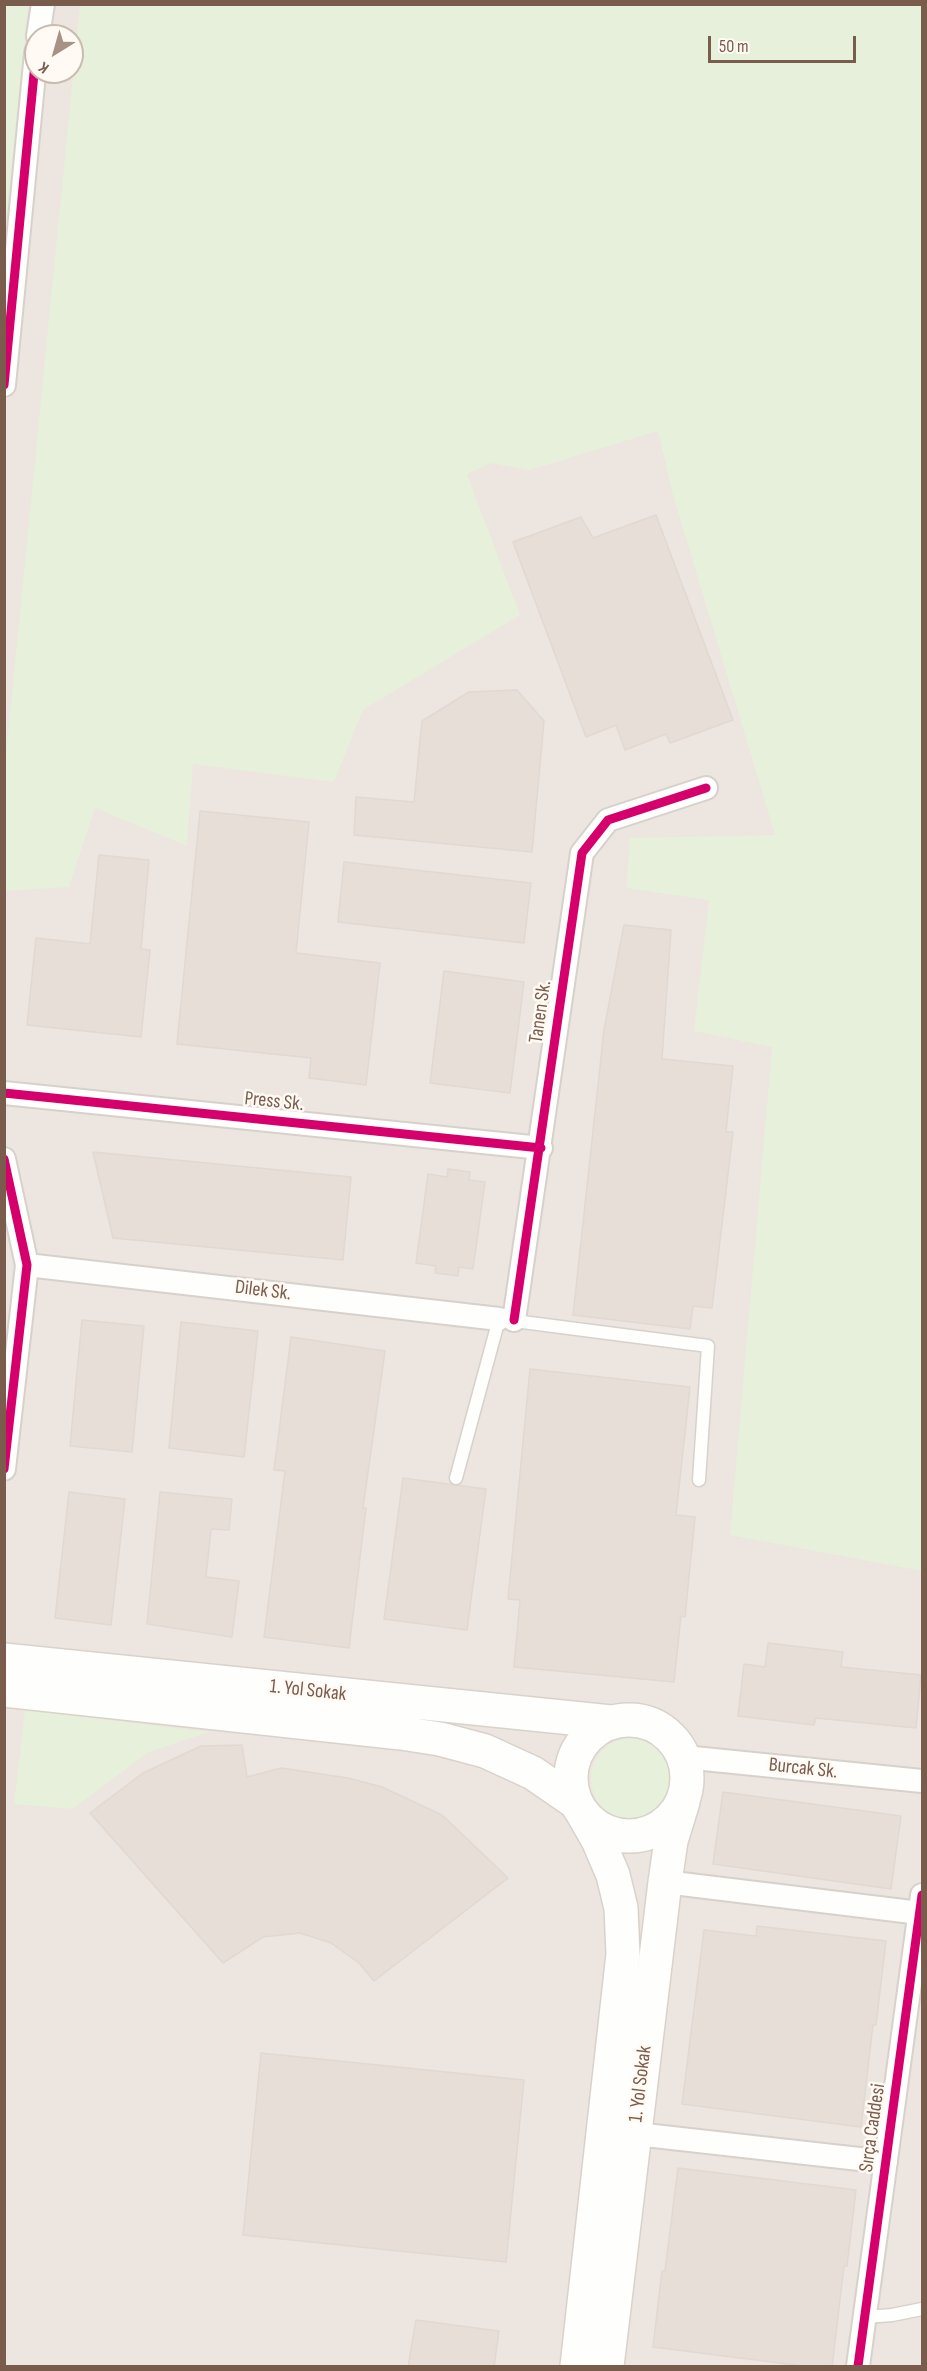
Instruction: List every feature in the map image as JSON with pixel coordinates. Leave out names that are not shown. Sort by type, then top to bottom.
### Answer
[{"type":"main road","name":"1. Yol Sokak","points":[[4,1660],[612,1722],[629,1720],[646,1722],[675,1742],[684,1757],[688,1772],[687,1788],[671,1841],[665,1882],[607,2367]]},
{"type":"main road","name":"1. Yol Sokak","points":[[4,1690],[440,1739],[485,1751],[533,1773],[579,1807],[592,1823],[605,1832],[623,1837],[641,1836],[658,1829],[673,1818],[683,1802]]},
{"type":"main road","name":"1. Yol Sokak","points":[[577,2367],[623,1954],[621,1908],[613,1875],[598,1840],[579,1807],[571,1783],[573,1763],[581,1746],[594,1732],[612,1722]]},
{"type":"street","points":[[40,24],[43,4]]},
{"type":"street","points":[[4,385],[33,84]]},
{"type":"street","name":"Tanen Sk.","points":[[507,1319],[541,1148],[582,853],[608,820],[706,788]]},
{"type":"street","name":"Press Sk.","points":[[4,1093],[541,1148]]},
{"type":"street","points":[[4,1159],[27,1265],[4,1469]]},
{"type":"street","name":"Dilek Sk.","points":[[27,1265],[507,1319]]},
{"type":"street","name":"Burcak Sk.","points":[[684,1757],[922,1781]]},
{"type":"street","points":[[665,1882],[922,1904]]},
{"type":"street","name":"Sırça Caddesi","points":[[858,2367],[922,1904]]},
{"type":"street","points":[[636,2134],[886,2162]]},
{"type":"lane","points":[[456,1478],[507,1319],[708,1346],[699,1480]]},
{"type":"lane","points":[[866,2317],[922,2309]]},
{"type":"shaded area","points":[[5,5],[922,5],[922,2366],[5,2366]]},
{"type":"green space","points":[[80,4],[922,5],[922,1571],[730,1535],[772,1047],[694,1031],[709,900],[626,888],[630,838],[775,835],[673,495],[658,431],[530,470],[491,463],[467,474],[520,615],[363,710],[334,782],[193,764],[187,846],[95,808],[69,887],[5,891],[5,765],[72,84],[84,84],[84,24],[78,24]]},
{"type":"green space","points":[[4,5],[28,5],[26,24],[24,24],[24,44],[5,230]]},
{"type":"green space","points":[[25,1710],[209,1732],[149,1752],[73,1809],[14,1804]]},
{"type":"green space","points":[[624,1738],[640,1738],[655,1745],[666,1756],[673,1771],[670,1795],[661,1808],[640,1820],[624,1820],[609,1813],[598,1802],[591,1787],[591,1771],[598,1756],[609,1745]]},
{"type":"building","points":[[656,515],[733,720],[670,743],[666,734],[625,750],[616,725],[586,737],[513,542],[581,517],[593,538]]},
{"type":"building","points":[[517,690],[544,721],[532,852],[354,835],[356,797],[414,802],[422,721],[469,692]]},
{"type":"building","points":[[200,811],[309,822],[296,953],[380,963],[366,1085],[309,1078],[311,1058],[177,1044]]},
{"type":"building","points":[[99,855],[149,860],[141,949],[150,950],[141,1037],[27,1025],[36,938],[90,944]]},
{"type":"building","points":[[344,862],[531,883],[524,943],[338,922]]},
{"type":"building","points":[[624,925],[671,930],[662,1059],[733,1066],[726,1132],[733,1132],[712,1308],[693,1306],[690,1329],[573,1315],[604,1030]]},
{"type":"building","points":[[444,971],[524,982],[510,1093],[430,1083]]},
{"type":"building","points":[[93,1152],[351,1177],[343,1260],[113,1238]]},
{"type":"building","points":[[448,1169],[470,1172],[469,1180],[485,1182],[473,1269],[459,1267],[458,1276],[435,1273],[436,1266],[416,1263],[428,1174],[447,1177]]},
{"type":"building","points":[[82,1320],[144,1326],[132,1452],[70,1446]]},
{"type":"building","points":[[181,1322],[258,1331],[244,1457],[169,1448]]},
{"type":"building","points":[[291,1337],[385,1351],[363,1508],[366,1508],[349,1648],[264,1637],[285,1471],[274,1470]]},
{"type":"building","points":[[530,1369],[690,1387],[676,1515],[695,1517],[685,1617],[681,1616],[674,1682],[514,1667],[520,1600],[508,1599]]},
{"type":"building","points":[[403,1478],[486,1489],[467,1630],[384,1619]]},
{"type":"building","points":[[69,1492],[125,1499],[111,1625],[55,1618]]},
{"type":"building","points":[[160,1492],[232,1499],[229,1530],[211,1529],[206,1577],[239,1581],[232,1637],[147,1624]]},
{"type":"building","points":[[768,1643],[843,1652],[841,1667],[921,1675],[916,1728],[816,1718],[814,1725],[738,1716],[744,1664],[765,1667]]},
{"type":"building","points":[[242,1745],[247,1777],[281,1768],[348,1778],[382,1787],[442,1815],[508,1878],[374,1981],[359,1963],[331,1943],[300,1933],[263,1937],[223,1963],[90,1813],[143,1773],[201,1746]]},
{"type":"building","points":[[723,1792],[901,1816],[891,1889],[713,1864]]},
{"type":"building","points":[[757,1926],[886,1941],[861,2127],[682,2104],[704,1930],[756,1936]]},
{"type":"building","points":[[261,2053],[524,2080],[506,2262],[243,2235]]},
{"type":"building","points":[[678,2168],[856,2190],[832,2367],[811,2367],[653,2347]]},
{"type":"building","points":[[416,2320],[499,2331],[494,2367],[408,2367]]},
{"type":"cycle path","points":[[4,385],[33,84]]},
{"type":"cycle path","points":[[514,1320],[582,853],[608,820],[706,788]]},
{"type":"cycle path","points":[[4,1093],[541,1148]]},
{"type":"cycle path","points":[[4,1159],[27,1265],[4,1469]]},
{"type":"cycle path","points":[[858,2366],[922,1895]]}]
